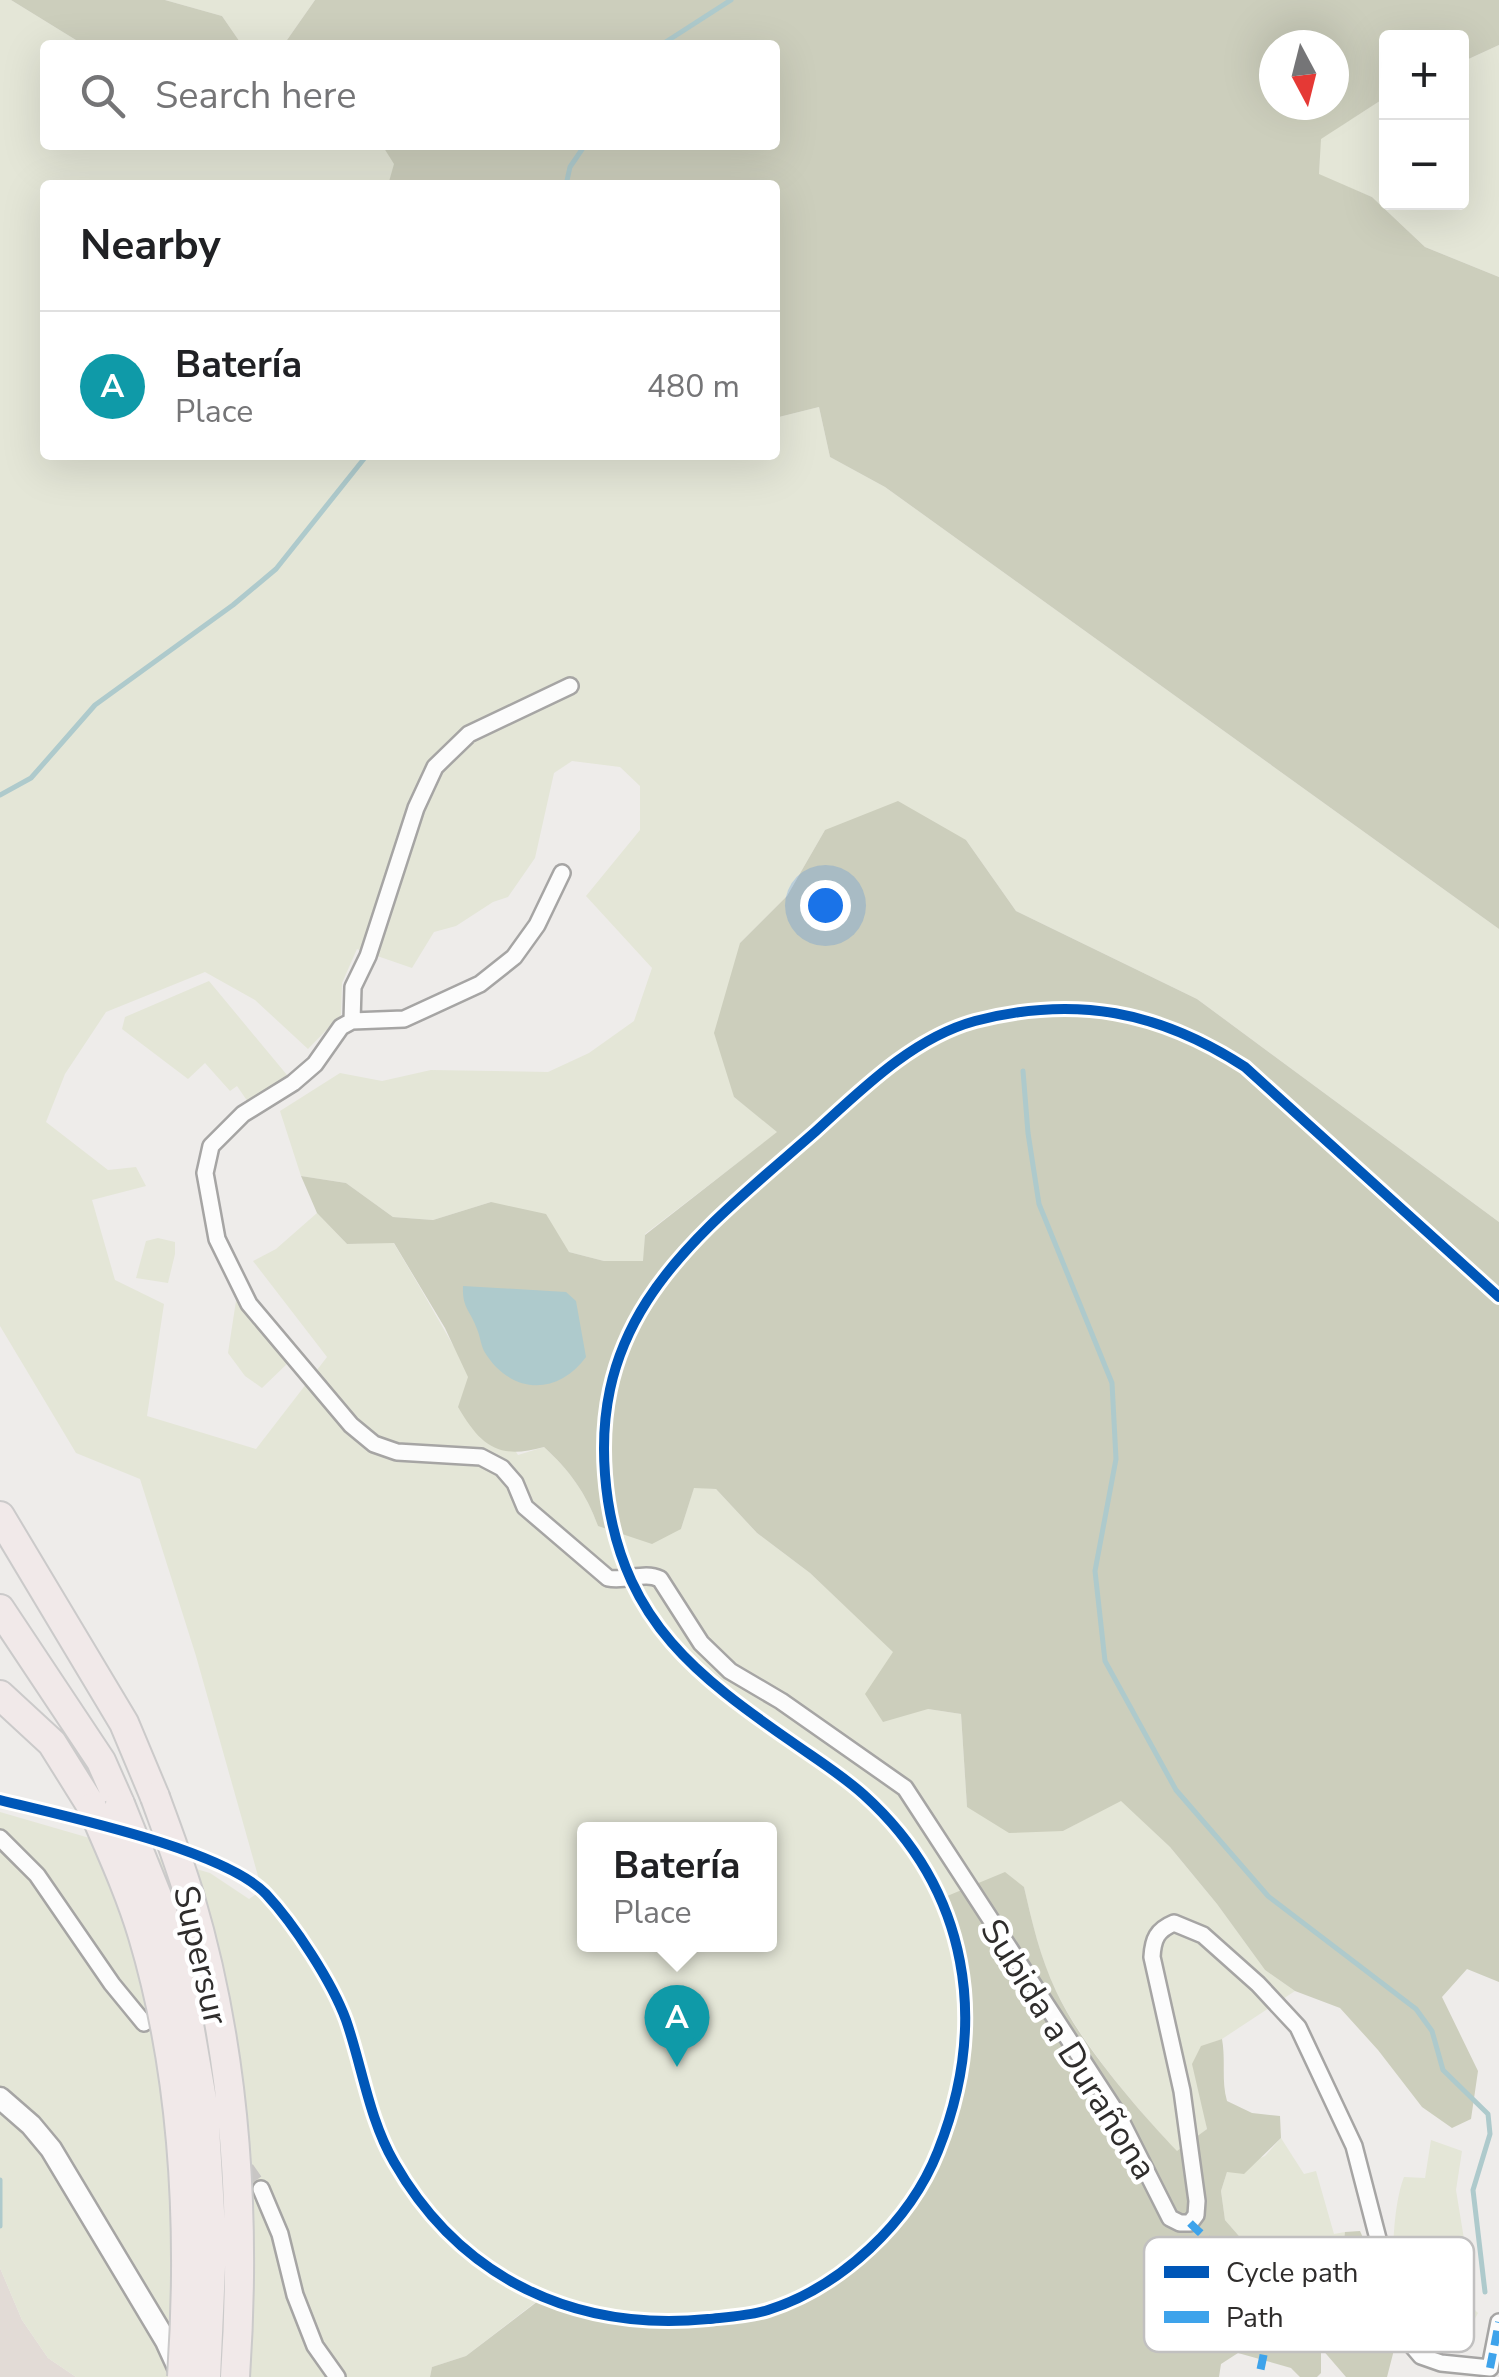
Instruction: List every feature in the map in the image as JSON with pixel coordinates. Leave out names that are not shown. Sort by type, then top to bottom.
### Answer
[{"type":"highway","name":"Supersur","points":[[0,1516],[124,1723],[191,1899],[216,2009],[232,2106],[240,2235],[236,2377]]},
{"type":"highway","name":"Supersur","points":[[0,1609],[101,1761],[106,1806],[160,1906],[187,2013],[204,2111],[212,2245],[206,2377]]},
{"type":"highway","points":[[0,1694],[52,1743],[106,1806],[144,1936],[178,2116],[186,2258],[182,2377]]},
{"type":"street","points":[[562,874],[537,925],[514,957],[480,984],[404,1019],[352,1021],[353,987],[368,956],[416,808],[435,766],[470,734],[570,686]]},
{"type":"street","name":"Subida a Durañona","points":[[352,1021],[342,1027],[315,1064],[293,1083],[243,1114],[212,1146],[205,1173],[218,1239],[249,1304],[351,1425],[374,1444],[397,1452],[482,1457],[502,1468],[515,1483],[525,1507],[608,1578],[620,1581],[651,1575],[660,1579],[702,1643],[730,1671],[781,1701],[905,1788],[1118,2114],[1170,2218],[1180,2224],[1190,2223],[1196,2215],[1197,2202],[1182,2091],[1152,1957],[1153,1940],[1163,1928],[1174,1923],[1204,1935],[1298,2027],[1354,2146],[1377,2237]]},
{"type":"street","points":[[771,1718],[781,1701]]},
{"type":"street","points":[[0,1838],[37,1875],[112,1984],[144,2023]]},
{"type":"street","points":[[0,2098],[52,2148],[166,2341],[182,2377]]},
{"type":"street","points":[[262,2189],[315,2346],[337,2377]]},
{"type":"street","points":[[1492,2373],[1499,2322]]},
{"type":"street","name":"Subida a Durañona","points":[[1417,2352],[1441,2363],[1492,2373]]},
{"type":"shaded area","points":[[0,0],[11,0],[76,40],[40,40],[40,150],[385,150],[395,164],[390,180],[40,180],[40,460],[780,460],[780,417],[819,407],[830,457],[885,487],[1499,929],[1499,1222],[1197,999],[1016,911],[966,840],[825,830],[787,896],[740,943],[734,1097],[778,1132],[645,1234],[644,1261],[604,1261],[569,1252],[491,1202],[433,1220],[393,1217],[346,1183],[301,1176],[280,1111],[340,1073],[382,1081],[431,1070],[548,1072],[589,1053],[634,1021],[652,968],[586,896],[640,830],[640,786],[620,767],[572,761],[554,773],[535,858],[508,897],[456,926],[434,932],[412,968],[357,949],[342,983],[341,1015],[308,1049],[255,1000],[205,972],[106,1012],[65,1074],[46,1122],[108,1170],[136,1167],[146,1186],[92,1200],[115,1280],[164,1304],[147,1416],[256,1449],[327,1357],[253,1261],[276,1249],[317,1213],[347,1244],[393,1242],[518,1455],[544,1447],[576,1483],[598,1526],[681,1529],[694,1487],[716,1489],[757,1533],[810,1573],[894,1652],[928,1709],[961,1714],[967,1807],[1063,1831],[1121,1800],[1170,1847],[1265,1970],[1295,1991],[1222,2039],[1201,2047],[1201,2097],[1207,2129],[1177,2152],[1111,2075],[1067,2011],[1045,1966],[1024,1887],[940,1899],[961,1972],[967,2029],[961,2084],[938,2153],[901,2213],[877,2240],[820,2284],[766,2311],[709,2321],[653,2321],[541,2298],[466,2356],[432,2367],[430,2377],[76,2377],[48,2358],[22,2320],[0,2268],[0,1812],[210,1873],[249,1899],[262,1890],[196,1656],[140,1479],[76,1453],[0,1326]]},
{"type":"shaded area","points":[[165,0],[315,0],[287,40],[239,40],[222,16]]},
{"type":"shaded area","points":[[1499,45],[1499,277],[1425,247],[1386,210],[1469,210],[1469,59]]},
{"type":"shaded area","points":[[1379,101],[1379,204],[1319,175],[1320,139]]},
{"type":"shaded area","points":[[209,981],[287,1075],[250,1105],[237,1086],[230,1091],[205,1063],[188,1079],[122,1029],[125,1017]]},
{"type":"shaded area","points":[[158,1238],[175,1242],[168,1283],[136,1278],[146,1241]]},
{"type":"shaded area","points":[[236,1301],[289,1362],[262,1388],[245,1376],[228,1353]]},
{"type":"shaded area","points":[[1281,2138],[1304,2174],[1316,2171],[1334,2234],[1345,2232],[1344,2237],[1240,2237],[1225,2220],[1221,2191],[1227,2172],[1265,2156]]},
{"type":"shaded area","points":[[1431,2140],[1462,2151],[1456,2190],[1464,2237],[1394,2237],[1404,2177],[1425,2178]]},
{"type":"shaded area","points":[[0,2268],[22,2320],[48,2358],[76,2377],[0,2377]]},
{"type":"green space","points":[[11,0],[165,0],[222,16],[239,40],[76,40]]},
{"type":"green space","points":[[315,0],[1499,0],[1499,45],[1469,59],[1469,30],[1379,30],[1379,102],[1321,139],[1319,174],[1372,197],[1379,204],[1379,210],[1386,210],[1425,247],[1499,277],[1499,929],[885,487],[830,457],[819,407],[780,417],[780,180],[389,180],[394,164],[385,150],[780,150],[780,40],[287,40]]},
{"type":"green space","points":[[898,801],[966,840],[1016,911],[1197,999],[1499,1222],[1499,1982],[1467,1969],[1442,1997],[1478,2071],[1471,2119],[1452,2128],[1422,2107],[1340,2008],[1295,1991],[1265,1970],[1170,1847],[1121,1801],[1063,1831],[1009,1833],[967,1807],[961,1714],[928,1709],[883,1722],[865,1694],[893,1652],[810,1573],[757,1533],[716,1489],[694,1488],[681,1529],[652,1544],[598,1526],[576,1483],[544,1447],[514,1452],[483,1440],[458,1407],[468,1377],[445,1328],[394,1243],[347,1244],[317,1213],[301,1176],[346,1183],[393,1217],[433,1220],[491,1202],[546,1214],[569,1252],[604,1261],[643,1261],[645,1235],[777,1132],[734,1097],[714,1033],[740,943],[787,896],[825,830]]},
{"type":"green space","points":[[1005,1872],[1024,1887],[1045,1965],[1066,2011],[1110,2075],[1177,2151],[1207,2129],[1192,2064],[1201,2046],[1222,2039],[1227,2101],[1252,2113],[1280,2116],[1281,2138],[1244,2174],[1227,2172],[1221,2191],[1225,2220],[1240,2237],[1144,2237],[1144,2352],[1321,2352],[1321,2373],[1317,2377],[1300,2377],[1291,2368],[1238,2353],[1221,2364],[1219,2377],[430,2377],[432,2367],[466,2356],[542,2298],[653,2321],[738,2317],[780,2306],[814,2288],[877,2240],[921,2184],[938,2152],[961,2083],[967,2028],[964,1991],[940,1899]]},
{"type":"green space","points":[[1360,2231],[1363,2237],[1344,2237],[1345,2232]]},
{"type":"green space","points":[[1324,2352],[1393,2352],[1387,2377],[1346,2377]]},
{"type":"water","points":[[463,1286],[566,1292],[576,1301],[586,1357],[575,1370],[548,1384],[520,1383],[507,1376],[484,1351],[465,1304]]},
{"type":"waterway","points":[[669,40],[731,0]]},
{"type":"waterway","points":[[567,180],[570,167],[582,150]]},
{"type":"waterway","points":[[0,795],[31,778],[95,705],[276,569],[363,460]]},
{"type":"waterway","points":[[1023,1071],[1039,1204],[1112,1383],[1116,1459],[1095,1571],[1105,1661],[1176,1790],[1268,1896],[1416,2009],[1432,2031],[1443,2070],[1488,2114],[1490,2134],[1473,2190],[1485,2292]]},
{"type":"waterway","points":[[0,2180],[0,2226]]},
{"type":"tunnel","points":[[207,2112],[261,2189]]},
{"type":"marked path","points":[[1190,2223],[1204,2237]]},
{"type":"marked path","points":[[1490,2368],[1499,2322]]},
{"type":"marked path","points":[[1259,2377],[1264,2352]]},
{"type":"cycle path","points":[[0,1800],[180,1849],[245,1878],[266,1894],[332,1988],[352,2038],[378,2128],[394,2162],[421,2203],[453,2238],[488,2267],[526,2289],[568,2306],[612,2316],[659,2321],[768,2310],[821,2285],[870,2248],[910,2203],[926,2177],[954,2103],[963,2055],[965,2007],[960,1961],[947,1916],[927,1873],[900,1833],[856,1788],[697,1669],[650,1613],[631,1581],[617,1544],[608,1501],[604,1437],[612,1381],[630,1332],[656,1288],[728,1208],[870,1082],[910,1052],[930,1039],[975,1021],[1047,1009],[1082,1009],[1148,1021],[1213,1048],[1245,1067],[1499,1297]]},
{"type":"place","name":"Batería","points":[[677,2067]]}]
